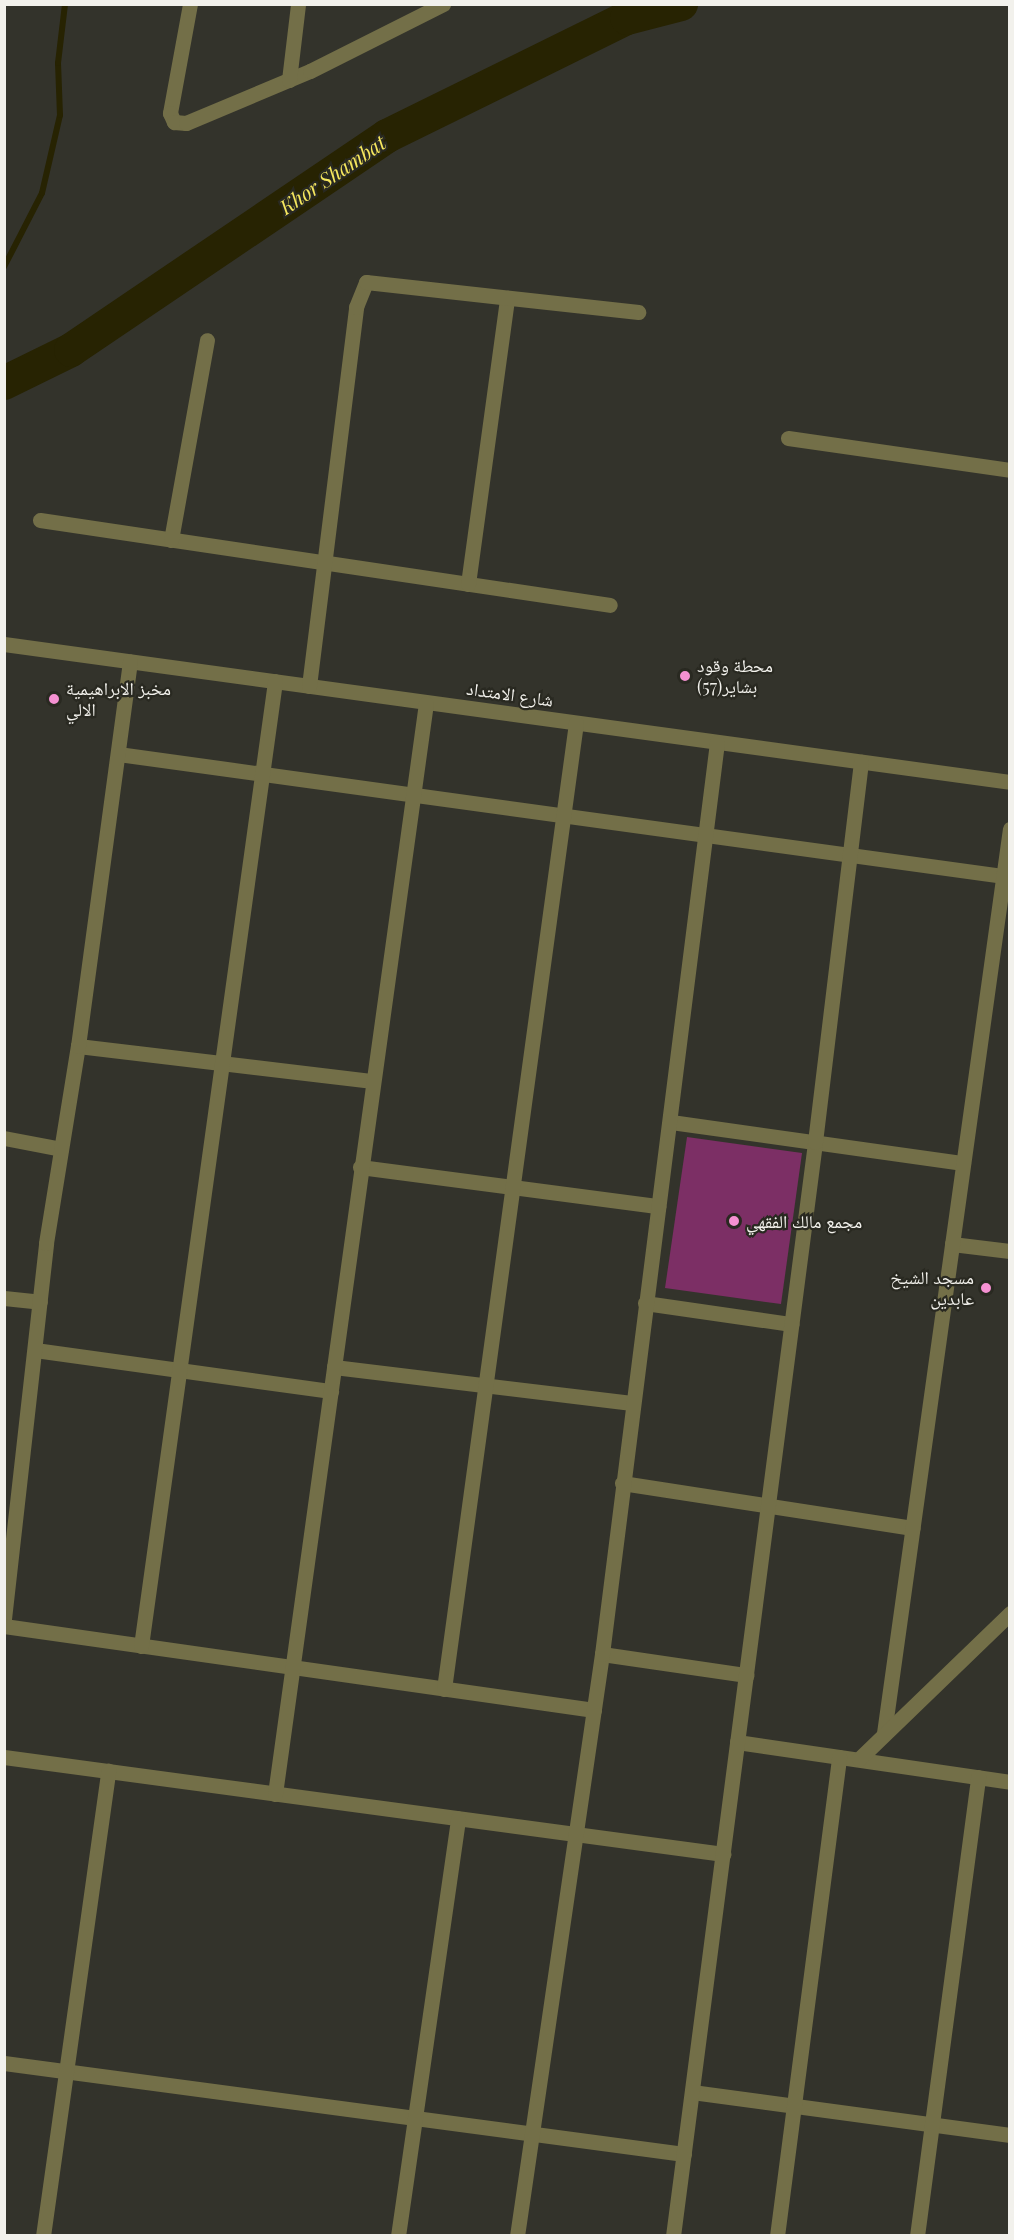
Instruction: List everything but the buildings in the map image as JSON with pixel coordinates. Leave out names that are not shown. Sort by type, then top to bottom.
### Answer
[{"type":"street","points":[[190,4],[171,96],[174,122],[186,123],[289,81],[443,4]]},
{"type":"street","points":[[289,81],[298,4]]},
{"type":"street","points":[[309,686],[326,564],[358,292],[366,282],[376,280],[507,298],[638,312]]},
{"type":"street","points":[[468,584],[507,298]]},
{"type":"street","points":[[171,540],[207,339]]},
{"type":"street","points":[[788,438],[1010,470]]},
{"type":"street","points":[[40,520],[610,605]]},
{"type":"street","name":"شارع الامتداد","points":[[4,644],[1010,782]]},
{"type":"street","points":[[4,1619],[40,1302],[78,1046],[130,661]]},
{"type":"street","points":[[141,1646],[224,1064],[275,681]]},
{"type":"street","points":[[275,1794],[426,703]]},
{"type":"street","points":[[444,1689],[576,723]]},
{"type":"street","points":[[517,2235],[602,1654],[632,1403],[671,1122],[717,742]]},
{"type":"street","points":[[118,754],[414,795],[563,812],[1006,876]]},
{"type":"street","points":[[673,2235],[815,1142],[861,762]]},
{"type":"street","points":[[884,1733],[963,1163],[1006,876],[1010,829]]},
{"type":"street","points":[[78,1046],[373,1081]]},
{"type":"street","points":[[671,1122],[963,1163]]},
{"type":"street","points":[[4,1138],[61,1149]]},
{"type":"street","points":[[360,1167],[658,1206]]},
{"type":"street","points":[[952,1244],[1010,1251]]},
{"type":"street","points":[[4,1298],[40,1302]]},
{"type":"street","points":[[645,1303],[791,1324]]},
{"type":"street","points":[[35,1350],[331,1391]]},
{"type":"street","points":[[334,1367],[632,1403]]},
{"type":"street","points":[[622,1483],[913,1528]]},
{"type":"street","points":[[858,1759],[1010,1613]]},
{"type":"street","points":[[4,1626],[594,1710]]},
{"type":"street","points":[[602,1654],[746,1675]]},
{"type":"street","points":[[737,1742],[1010,1782]]},
{"type":"street","points":[[4,1757],[723,1854]]},
{"type":"street","points":[[777,2235],[839,1758]]},
{"type":"street","points":[[43,2235],[108,1771]]},
{"type":"street","points":[[917,2235],[978,1778]]},
{"type":"street","points":[[398,2235],[458,1818]]},
{"type":"street","points":[[4,2063],[684,2154]]},
{"type":"street","points":[[692,2092],[1010,2135]]},
{"type":"waterway","points":[[4,267],[42,193],[60,115],[58,63],[65,4]]},
{"type":"waterway","name":"Khor Shambat","points":[[4,383],[71,350],[387,136],[627,18],[681,4]]},
{"type":"place","name":"محطة وقود بشاير(57)","points":[[685,676]]},
{"type":"place","name":"مخبز الابراهيمية الالي","points":[[54,699]]},
{"type":"place","name":"مجمع مالك الفقهي","points":[[734,1221]]},
{"type":"place","name":"مسجد الشيخ عابدين","points":[[986,1288]]}]
